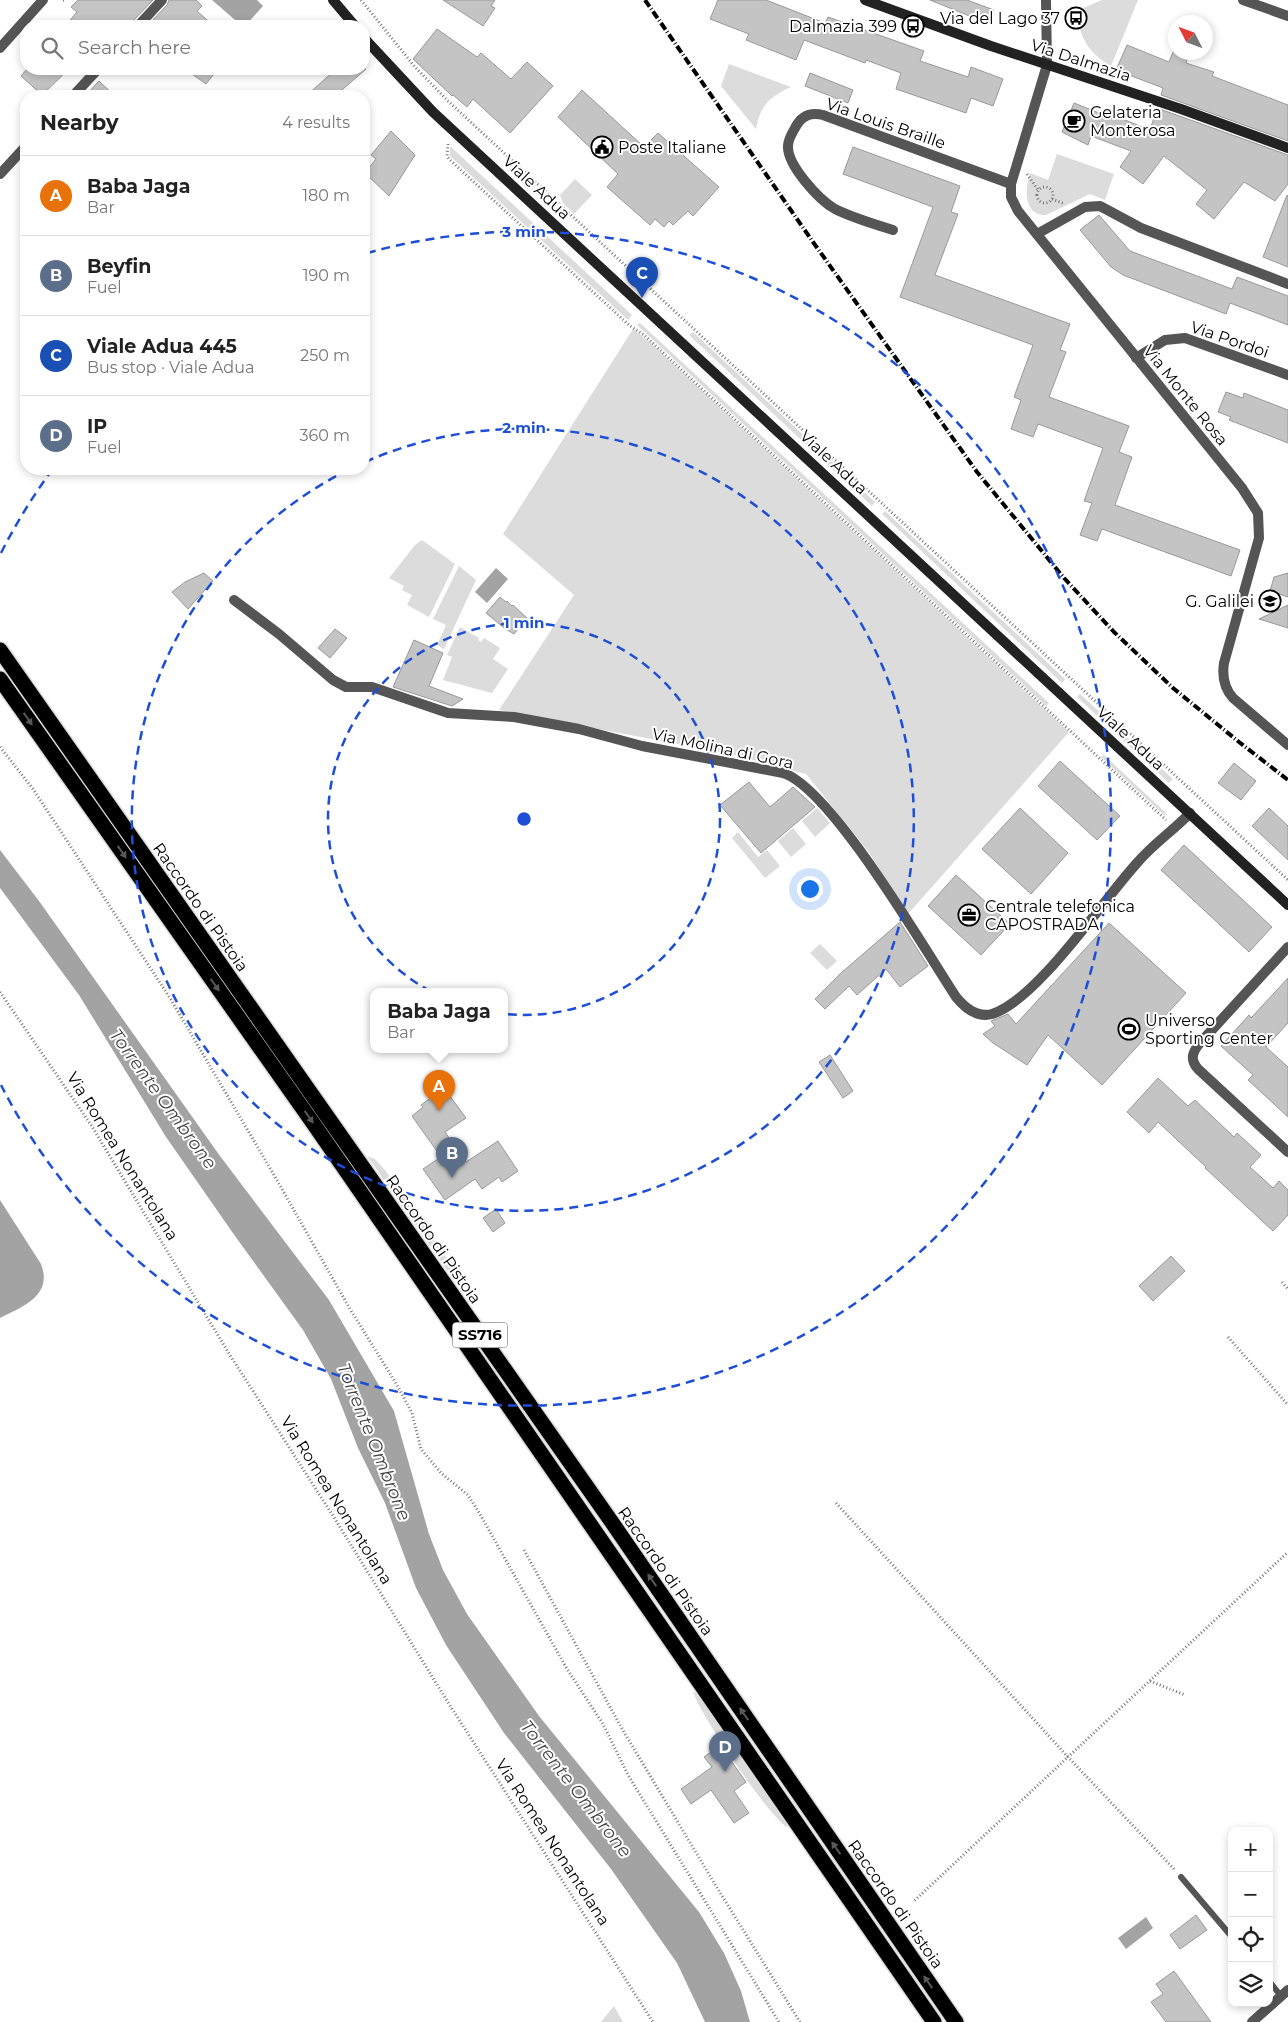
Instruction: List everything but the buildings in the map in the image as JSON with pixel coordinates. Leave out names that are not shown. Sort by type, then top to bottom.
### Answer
[{"type":"highway","name":"Raccordo di Pistoia","points":[[0,650],[611,1521],[956,2022]]},
{"type":"highway","name":"Raccordo di Pistoia","points":[[0,679],[313,1123],[934,2022]]},
{"type":"main road","points":[[333,0],[350,20]]},
{"type":"main road","name":"Via Dalmazia","points":[[865,0],[1288,148]]},
{"type":"main road","name":"Viale Adua","points":[[370,44],[433,112],[1288,905]]},
{"type":"street","points":[[25,20],[43,0]]},
{"type":"street","points":[[144,20],[162,0]]},
{"type":"street","points":[[1011,184],[1047,65],[1046,0]]},
{"type":"street","points":[[1243,0],[1288,16]]},
{"type":"street","points":[[0,48],[20,26]]},
{"type":"street","points":[[79,90],[92,75]]},
{"type":"street","name":"Via Louis Braille","points":[[893,230],[836,209],[825,202],[813,190],[792,162],[789,152],[791,135],[804,117],[810,114],[823,115],[1011,184]]},
{"type":"street","points":[[0,174],[20,152]]},
{"type":"street","name":"Via Monte Rosa","points":[[1011,184],[1011,197],[1014,204],[1242,488],[1258,513],[1258,542],[1224,663],[1224,680],[1227,691],[1233,698],[1288,745]]},
{"type":"street","points":[[1037,234],[1085,207],[1100,206],[1141,228],[1288,284]]},
{"type":"street","name":"Via Pordoi","points":[[1136,358],[1165,340],[1185,338],[1288,375]]},
{"type":"street","name":"Via Molina di Gora","points":[[234,600],[279,634],[333,680],[346,687],[372,687],[448,713],[514,717],[579,730],[642,746],[784,773],[795,778],[816,796],[851,839],[877,875],[956,997],[966,1008],[979,1014],[991,1014],[998,1011],[1014,1001],[1034,984],[1077,936],[1139,860],[1190,813]]},
{"type":"street","points":[[1288,947],[1199,1044],[1192,1057],[1198,1069],[1288,1152]]},
{"type":"street","points":[[1252,2022],[1285,1993]]},
{"type":"lane","points":[[1181,1877],[1228,1932]]},
{"type":"lane","points":[[1273,1984],[1285,1993]]},
{"type":"path","points":[[361,0],[415,67],[448,101],[1288,880]]},
{"type":"path","points":[[448,141],[447,154],[449,159],[630,326],[644,335],[1150,807],[1176,827]]},
{"type":"path","points":[[1045,187],[1051,189],[1053,197],[1050,202],[1045,204],[1038,201],[1036,195],[1040,188],[1045,187]]},
{"type":"path","points":[[1052,714],[1056,710]]},
{"type":"path","points":[[0,747],[33,789],[170,998],[269,1166],[350,1309],[397,1384],[412,1413],[421,1449],[441,1473],[468,1495],[563,1662],[602,1724],[628,1775],[778,2022]]},
{"type":"path","name":"Via Romea Nonantolana","points":[[0,992],[91,1125],[228,1352],[336,1519],[449,1704],[653,2022]]},
{"type":"path","points":[[1282,1282],[1288,1289]]},
{"type":"path","points":[[1228,1337],[1288,1404]]},
{"type":"path","points":[[836,1502],[1068,1757],[1181,1877]]},
{"type":"path","points":[[524,1550],[620,1727],[800,2022]]},
{"type":"path","points":[[913,1902],[1288,1552]]},
{"type":"path","points":[[1150,1681],[1185,1695]]},
{"type":"shaded area","points":[[1102,0],[1138,0],[1111,66],[1091,50],[1082,36],[1080,28],[1079,10]]},
{"type":"shaded area","points":[[729,64],[791,87],[777,94],[767,103],[760,114],[756,129],[721,86]]},
{"type":"shaded area","points":[[450,146],[632,315],[628,320],[450,156]]},
{"type":"shaded area","points":[[1057,154],[1114,174],[1105,200],[1090,194],[1046,215],[1033,211],[1027,193],[1030,173],[1048,180]]},
{"type":"shaded area","points":[[575,179],[592,195],[574,214],[563,203],[560,195]]},
{"type":"shaded area","points":[[640,323],[1049,703],[1046,706],[637,325]]},
{"type":"shaded area","points":[[633,329],[652,344],[1069,732],[908,914],[868,851],[806,774],[735,755],[499,710],[574,595],[503,534]]},
{"type":"shaded area","points":[[693,332],[875,502],[872,506],[689,335]]},
{"type":"shaded area","points":[[885,511],[1065,679],[1062,683],[882,514]]},
{"type":"shaded area","points":[[422,540],[455,564],[429,617],[407,605],[412,595],[402,590],[404,586],[389,578],[415,545]]},
{"type":"shaded area","points":[[459,566],[476,580],[444,649],[437,645],[446,625],[433,619]]},
{"type":"shaded area","points":[[460,627],[479,638],[478,640],[481,642],[484,638],[500,648],[493,659],[508,669],[492,693],[443,680],[452,657],[447,655]]},
{"type":"shaded area","points":[[1080,694],[1173,779],[1169,783],[1077,697]]},
{"type":"shaded area","points":[[1104,755],[1166,813],[1164,815],[1101,757]]},
{"type":"shaded area","points":[[817,808],[830,823],[815,837],[802,821]]},
{"type":"shaded area","points":[[793,828],[806,844],[791,857],[778,841]]},
{"type":"shaded area","points":[[738,832],[758,857],[767,850],[780,866],[765,878],[732,838]]},
{"type":"shaded area","points":[[820,944],[837,961],[827,970],[810,953]]},
{"type":"shaded area","points":[[367,1156],[375,1159],[385,1170],[450,1263],[459,1281],[461,1290]]},
{"type":"shaded area","points":[[693,1691],[702,1700],[783,1817],[787,1827],[765,1804],[735,1763],[707,1720]]},
{"type":"shaded area","points":[[614,2006],[623,2022],[601,2022]]},
{"type":"water","points":[[212,0],[257,0],[263,6],[250,20],[235,20]]},
{"type":"water","points":[[496,568],[508,579],[487,603],[475,592]]},
{"type":"water","name":"Torrente Ombrone","points":[[0,850],[39,901],[220,1156],[329,1300],[394,1411],[429,1534],[443,1570],[467,1614],[539,1716],[699,1912],[724,1953],[741,1991],[750,2022],[705,2022],[677,1963],[611,1869],[504,1733],[446,1645],[416,1588],[385,1503],[358,1448],[331,1379],[303,1330],[166,1137],[79,995],[0,888]]},
{"type":"water","points":[[0,1200],[41,1264],[44,1275],[40,1292],[34,1298],[27,1304],[0,1318]]},
{"type":"water","points":[[1146,1917],[1153,1928],[1126,1949],[1118,1938]]},
{"type":"railway","points":[[645,0],[813,242],[977,472],[1064,578],[1114,632],[1173,688],[1288,780]]},
{"type":"place","name":"Via del Lago 37","points":[[1076,18]]},
{"type":"place","name":"Dalmazia 399","points":[[913,26]]},
{"type":"place","name":"Gelateria Monterosa","points":[[1074,121]]},
{"type":"place","name":"Poste Italiane","points":[[602,147]]},
{"type":"place","name":"Viale Adua 445","points":[[642,298]]},
{"type":"place","name":"G. Galilei","points":[[1270,601]]},
{"type":"place","name":"Centrale telefonica CAPOSTRADA","points":[[969,915]]},
{"type":"place","name":"Universo Sporting Center","points":[[1129,1029]]},
{"type":"place","name":"Baba Jaga","points":[[439,1111]]},
{"type":"place","name":"Beyfin","points":[[452,1178]]},
{"type":"place","name":"IP","points":[[725,1772]]}]
